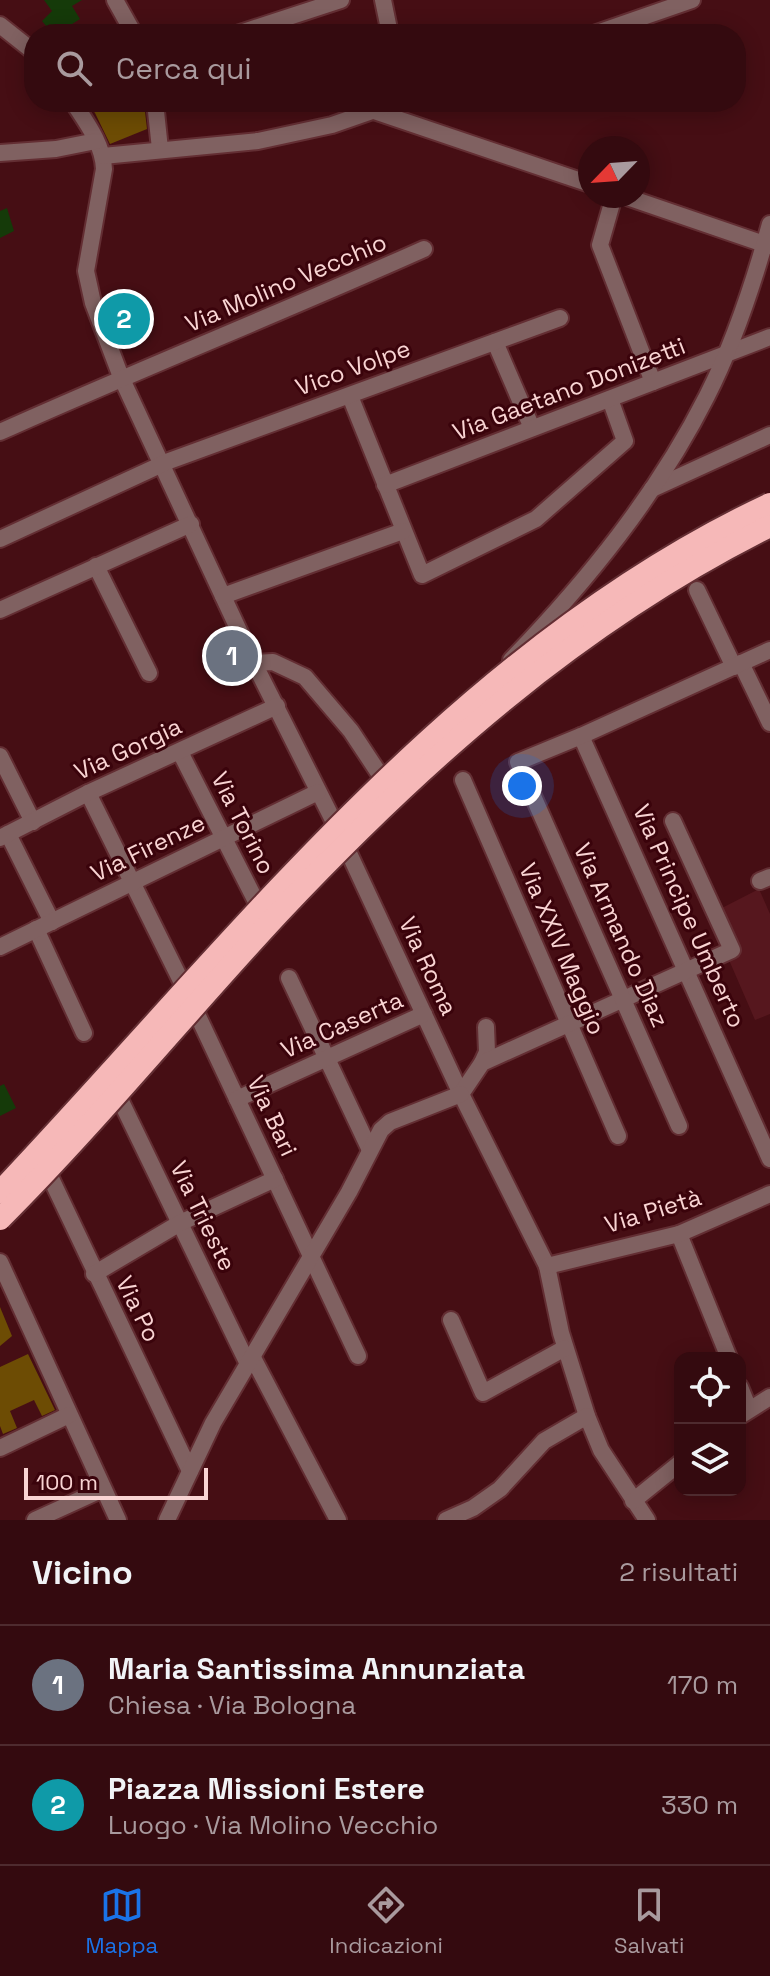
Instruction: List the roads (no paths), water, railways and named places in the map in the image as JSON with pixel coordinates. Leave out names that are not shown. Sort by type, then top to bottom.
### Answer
[{"type":"highway","points":[[0,1192],[300,865],[468,706],[600,602],[679,552],[770,504]]},
{"type":"highway","points":[[0,1220],[278,914],[366,825],[497,703],[632,604],[707,558],[770,526]]},
{"type":"street","points":[[115,0],[128,24]]},
{"type":"street","points":[[268,24],[341,0]]},
{"type":"street","points":[[383,0],[388,24]]},
{"type":"street","points":[[623,24],[692,0]]},
{"type":"street","points":[[0,25],[24,44]]},
{"type":"street","points":[[79,112],[100,148]]},
{"type":"street","points":[[156,112],[160,149]]},
{"type":"street","points":[[0,153],[56,149],[160,149],[258,141],[332,125],[371,112]]},
{"type":"street","points":[[377,112],[578,180]]},
{"type":"street","name":"Via Roma","points":[[100,148],[104,169],[86,271],[93,303],[121,377],[254,663],[341,836],[461,1094],[547,1266],[565,1348],[587,1416],[601,1450],[647,1520]]},
{"type":"street","points":[[650,205],[767,245]]},
{"type":"street","points":[[611,208],[600,245],[653,382]]},
{"type":"street","points":[[0,1220],[115,1089],[189,997],[530,639],[592,570],[635,515],[707,397],[727,354],[767,245],[770,224]]},
{"type":"street","name":"Via Molino Vecchio","points":[[0,432],[121,377],[304,303],[424,249]]},
{"type":"street","name":"Vico Volpe","points":[[0,539],[163,465],[250,430],[560,318]]},
{"type":"street","name":"Via Gaetano Donizetti","points":[[385,485],[770,337]]},
{"type":"street","points":[[495,342],[532,428]]},
{"type":"street","points":[[350,396],[422,575],[536,519],[625,441],[610,399]]},
{"type":"street","points":[[652,489],[770,435]]},
{"type":"street","points":[[0,610],[191,524]]},
{"type":"street","points":[[223,596],[403,531]]},
{"type":"street","points":[[96,566],[149,673]]},
{"type":"street","points":[[697,590],[770,723]]},
{"type":"street","points":[[581,736],[770,650]]},
{"type":"street","points":[[254,663],[273,662],[305,677],[351,731],[388,787]]},
{"type":"street","name":"Via Gorgia","points":[[4,836],[88,793],[277,706]]},
{"type":"street","name":"Via Armando Diaz","points":[[581,736],[518,762],[679,1126]]},
{"type":"street","name":"Via Principe Umberto","points":[[581,736],[770,1159]]},
{"type":"street","name":"Via Torino","points":[[180,752],[264,916]]},
{"type":"street","points":[[0,756],[4,775],[33,822]]},
{"type":"street","name":"Via XXIV Maggio","points":[[463,780],[618,1136]]},
{"type":"street","name":"Via Firenze","points":[[0,947],[318,792]]},
{"type":"street","name":"Via Bari","points":[[88,793],[189,997],[358,1356]]},
{"type":"street","points":[[482,1063],[732,950],[673,821]]},
{"type":"street","points":[[4,836],[52,922]]},
{"type":"street","points":[[36,929],[84,1033]]},
{"type":"street","points":[[289,978],[370,1150]]},
{"type":"street","name":"Via Caserta","points":[[237,1099],[424,1014]]},
{"type":"street","points":[[167,1520],[250,1360],[349,1192],[381,1130],[390,1122],[461,1094],[487,1052],[486,1027]]},
{"type":"street","name":"Via Trieste","points":[[115,1089],[250,1360],[338,1520]]},
{"type":"street","name":"Via Po","points":[[46,1168],[190,1471]]},
{"type":"street","points":[[94,1274],[180,1223],[275,1179]]},
{"type":"street","name":"Via Pietà","points":[[547,1266],[679,1234],[770,1194]]},
{"type":"street","points":[[679,1234],[727,1352]]},
{"type":"street","points":[[0,1262],[118,1520]]},
{"type":"street","points":[[451,1320],[483,1393],[565,1348]]},
{"type":"street","points":[[746,1411],[770,1397]]},
{"type":"street","points":[[0,1448],[69,1415]]},
{"type":"street","points":[[446,1520],[473,1508],[500,1489],[544,1441],[587,1416]]},
{"type":"street","points":[[633,1501],[674,1468]]},
{"type":"street","points":[[37,1520],[103,1489]]},
{"type":"place","name":"Piazza Missioni Estere","points":[[124,319]]},
{"type":"place","name":"Maria Santissima Annunziata","points":[[232,656]]}]
